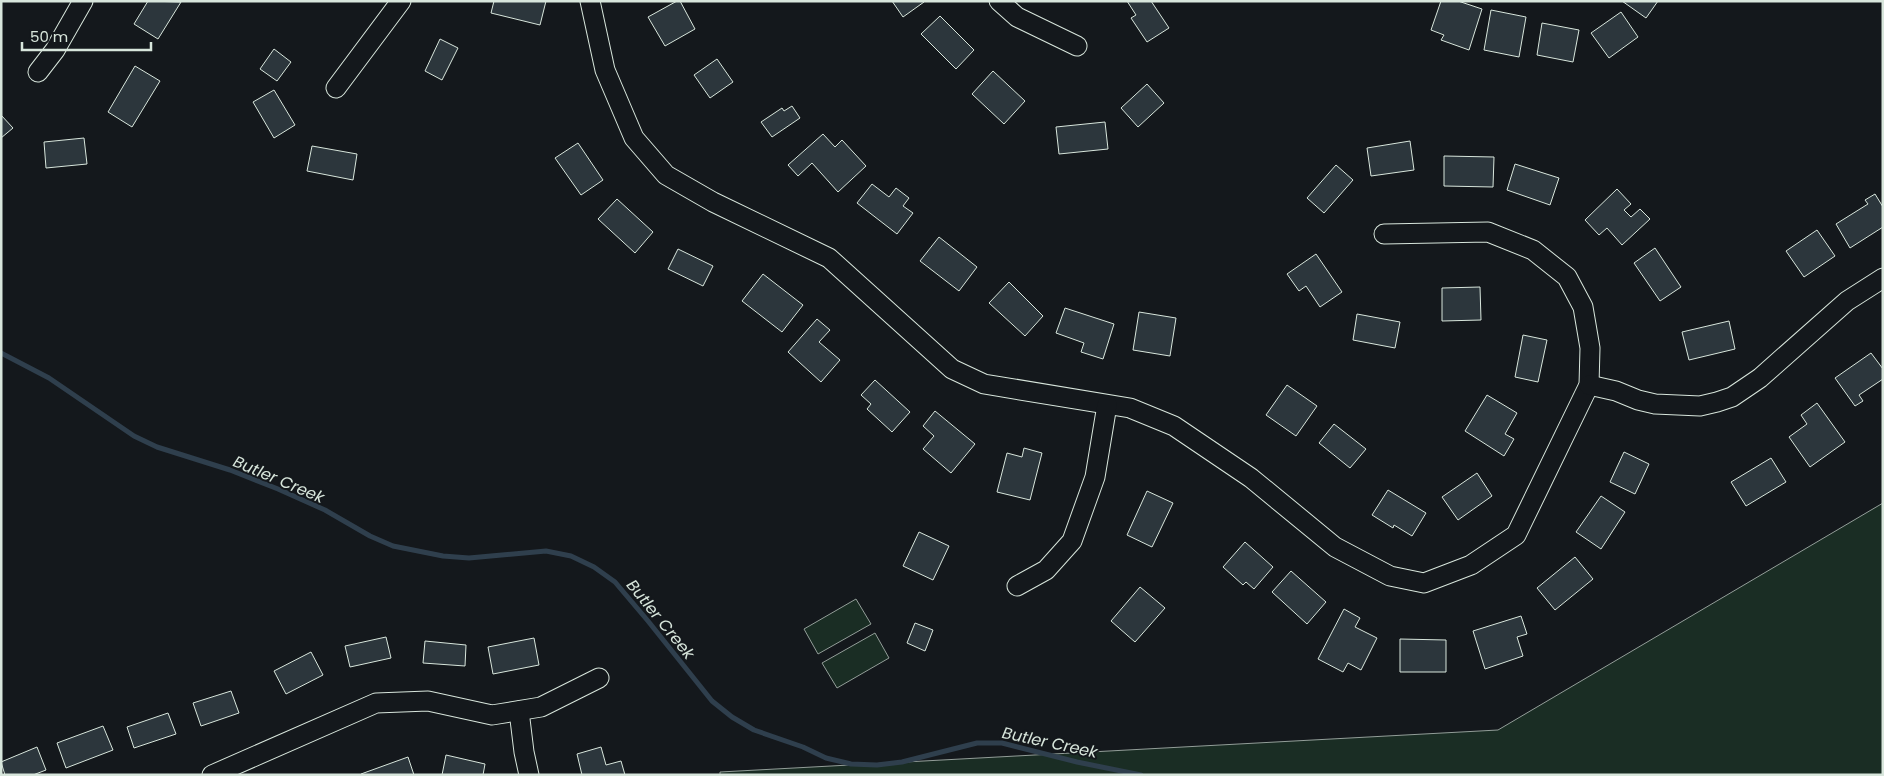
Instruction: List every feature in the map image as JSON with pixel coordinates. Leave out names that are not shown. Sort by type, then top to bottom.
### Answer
[{"type":"street","points":[[38,72],[55,50],[83,1]]},
{"type":"street","points":[[336,88],[401,1]]},
{"type":"street","points":[[590,1],[605,70],[634,138],[666,175],[712,202],[829,258],[952,368],[984,384],[1130,408],[1174,426],[1251,478],[1335,547],[1390,576],[1424,583],[1471,565],[1516,535],[1588,385],[1590,348],[1582,307],[1567,277],[1533,250],[1488,232],[1384,234]]},
{"type":"street","points":[[1000,1],[1017,16],[1077,46]]},
{"type":"street","points":[[1588,385],[1616,391],[1638,400],[1655,404],[1700,406],[1717,402],[1732,396],[1760,378],[1847,301],[1883,278]]},
{"type":"street","points":[[1017,586],[1046,570],[1072,541],[1095,477],[1107,405]]},
{"type":"street","points":[[212,775],[376,702],[428,701],[492,715],[541,707],[599,678]]},
{"type":"street","points":[[519,711],[529,775]]},
{"type":"green space","points":[[1883,503],[1883,775],[720,775],[720,772],[1498,730]]},
{"type":"green space","points":[[856,599],[871,624],[818,654],[804,629]]},
{"type":"green space","points":[[875,633],[889,658],[837,688],[822,663]]},
{"type":"building","points":[[148,1],[181,2],[158,39],[134,24]]},
{"type":"building","points":[[494,1],[546,1],[540,25],[491,13]]},
{"type":"building","points":[[680,1],[695,29],[665,46],[648,17]]},
{"type":"building","points":[[892,1],[924,1],[924,2],[903,17]]},
{"type":"building","points":[[1127,1],[1151,1],[1169,28],[1147,42],[1131,18],[1136,15]]},
{"type":"building","points":[[1441,1],[1458,1],[1482,9],[1469,50],[1441,40],[1444,35],[1431,30]]},
{"type":"building","points":[[1622,1],[1658,1],[1646,18]]},
{"type":"building","points":[[1491,10],[1526,17],[1519,57],[1484,50]]},
{"type":"building","points":[[1621,12],[1638,37],[1609,58],[1591,33]]},
{"type":"building","points":[[940,16],[974,50],[956,69],[921,34]]},
{"type":"building","points":[[1542,23],[1579,30],[1573,62],[1537,55]]},
{"type":"building","points":[[440,39],[458,48],[442,80],[425,71]]},
{"type":"building","points":[[274,49],[291,62],[277,81],[260,69]]},
{"type":"building","points":[[717,59],[733,82],[710,98],[694,75]]},
{"type":"building","points":[[135,66],[160,81],[132,127],[108,112]]},
{"type":"building","points":[[993,71],[1025,101],[1004,124],[972,94]]},
{"type":"building","points":[[1147,84],[1164,103],[1138,127],[1121,108]]},
{"type":"building","points":[[274,90],[295,125],[274,138],[253,102]]},
{"type":"building","points":[[792,106],[800,118],[772,137],[761,122],[782,108],[784,111]]},
{"type":"building","points":[[1,115],[13,128],[1,138]]},
{"type":"building","points":[[1105,122],[1108,149],[1059,154],[1056,127]]},
{"type":"building","points":[[823,134],[835,147],[842,140],[866,166],[838,192],[812,163],[798,176],[788,165]]},
{"type":"building","points":[[84,138],[87,164],[46,168],[44,142]]},
{"type":"building","points":[[1410,141],[1414,170],[1371,176],[1367,148]]},
{"type":"building","points":[[578,143],[603,180],[581,195],[555,158]]},
{"type":"building","points":[[312,146],[357,154],[353,180],[307,171]]},
{"type":"building","points":[[1444,156],[1494,157],[1493,187],[1444,186]]},
{"type":"building","points":[[1515,164],[1559,178],[1550,205],[1507,190]]},
{"type":"building","points":[[1336,165],[1353,180],[1324,213],[1307,198]]},
{"type":"building","points":[[872,184],[889,197],[896,188],[909,198],[903,206],[913,213],[897,234],[857,203]]},
{"type":"building","points":[[1617,189],[1631,204],[1624,210],[1631,217],[1640,209],[1650,219],[1622,245],[1607,228],[1599,235],[1585,220]]},
{"type":"building","points":[[1875,194],[1883,207],[1883,227],[1850,248],[1836,224],[1868,204],[1865,200]]},
{"type":"building","points":[[617,199],[653,232],[635,253],[598,219]]},
{"type":"building","points":[[1817,230],[1835,256],[1804,277],[1786,251]]},
{"type":"building","points":[[939,237],[977,267],[959,291],[920,261]]},
{"type":"building","points":[[1655,248],[1681,287],[1660,301],[1634,263]]},
{"type":"building","points":[[678,249],[713,266],[703,286],[668,269]]},
{"type":"building","points":[[1316,254],[1342,292],[1320,307],[1306,286],[1299,291],[1287,274]]},
{"type":"building","points":[[763,274],[803,305],[782,332],[742,301]]},
{"type":"building","points":[[1009,282],[1043,316],[1025,336],[989,303]]},
{"type":"building","points":[[1480,287],[1481,320],[1442,321],[1442,288]]},
{"type":"building","points":[[1065,308],[1114,324],[1103,359],[1081,352],[1084,343],[1056,333]]},
{"type":"building","points":[[1139,312],[1176,318],[1170,356],[1133,350]]},
{"type":"building","points":[[1357,314],[1400,322],[1395,348],[1353,340]]},
{"type":"building","points":[[817,319],[830,330],[819,342],[840,360],[821,382],[788,352]]},
{"type":"building","points":[[1729,321],[1735,349],[1689,360],[1682,332]]},
{"type":"building","points":[[1523,335],[1547,340],[1538,382],[1515,377]]},
{"type":"building","points":[[1871,353],[1883,369],[1883,379],[1859,395],[1863,401],[1855,406],[1835,378]]},
{"type":"building","points":[[875,380],[910,412],[892,432],[867,409],[871,404],[861,395]]},
{"type":"building","points":[[1287,385],[1317,406],[1296,436],[1266,415]]},
{"type":"building","points":[[1487,395],[1517,413],[1505,434],[1514,439],[1504,456],[1465,431]]},
{"type":"building","points":[[1817,403],[1845,442],[1810,467],[1789,437],[1807,424],[1801,415]]},
{"type":"building","points":[[935,411],[975,444],[951,473],[923,449],[934,436],[923,426]]},
{"type":"building","points":[[1334,424],[1366,449],[1350,468],[1319,443]]},
{"type":"building","points":[[1024,448],[1042,453],[1030,500],[997,492],[1007,453],[1022,457]]},
{"type":"building","points":[[1624,452],[1649,464],[1635,494],[1610,482]]},
{"type":"building","points":[[1771,458],[1786,482],[1746,506],[1731,482]]},
{"type":"building","points":[[1477,473],[1492,496],[1458,520],[1442,497]]},
{"type":"building","points":[[1388,490],[1426,513],[1412,536],[1394,525],[1393,528],[1372,515]]},
{"type":"building","points":[[1147,491],[1173,503],[1152,547],[1127,535]]},
{"type":"building","points":[[1601,496],[1625,512],[1601,549],[1576,532]]},
{"type":"building","points":[[919,532],[949,546],[933,580],[903,566]]},
{"type":"building","points":[[1245,542],[1273,567],[1254,589],[1246,582],[1243,585],[1223,567]]},
{"type":"building","points":[[1575,557],[1593,579],[1555,610],[1537,588]]},
{"type":"building","points":[[1291,571],[1326,602],[1307,624],[1272,592]]},
{"type":"building","points":[[1140,587],[1165,608],[1135,642],[1111,621]]},
{"type":"building","points":[[1344,609],[1360,618],[1355,627],[1377,638],[1361,670],[1348,663],[1343,672],[1318,659]]},
{"type":"building","points":[[1521,616],[1527,634],[1517,637],[1523,656],[1485,669],[1473,631]]},
{"type":"building","points":[[915,623],[933,630],[925,651],[907,643]]},
{"type":"building","points":[[386,637],[391,658],[350,667],[345,646]]},
{"type":"building","points":[[534,638],[539,665],[493,674],[488,647]]},
{"type":"building","points":[[1400,639],[1446,640],[1446,672],[1400,672]]},
{"type":"building","points":[[425,641],[466,645],[465,666],[423,663]]},
{"type":"building","points":[[311,652],[323,675],[286,694],[274,671]]},
{"type":"building","points":[[231,691],[239,713],[201,726],[193,703]]},
{"type":"building","points":[[168,713],[176,734],[134,748],[127,727]]},
{"type":"building","points":[[103,726],[113,750],[66,768],[57,743]]},
{"type":"building","points":[[37,747],[46,770],[33,775],[5,775],[1,762]]},
{"type":"building","points":[[601,747],[606,765],[621,761],[625,775],[582,775],[577,754]]},
{"type":"building","points":[[446,755],[485,764],[483,775],[442,775]]},
{"type":"building","points":[[408,757],[414,775],[361,775],[361,774]]},
{"type":"waterway","name":"Butler Creek","points":[[1,353],[49,378],[134,436],[157,447],[230,470],[278,489],[325,510],[370,536],[393,546],[443,556],[469,558],[546,551],[571,556],[594,567],[615,582],[712,701],[732,717],[754,730],[803,747],[826,758],[851,764],[877,765],[902,762],[977,743],[1002,743],[1077,762],[1141,775]]}]
